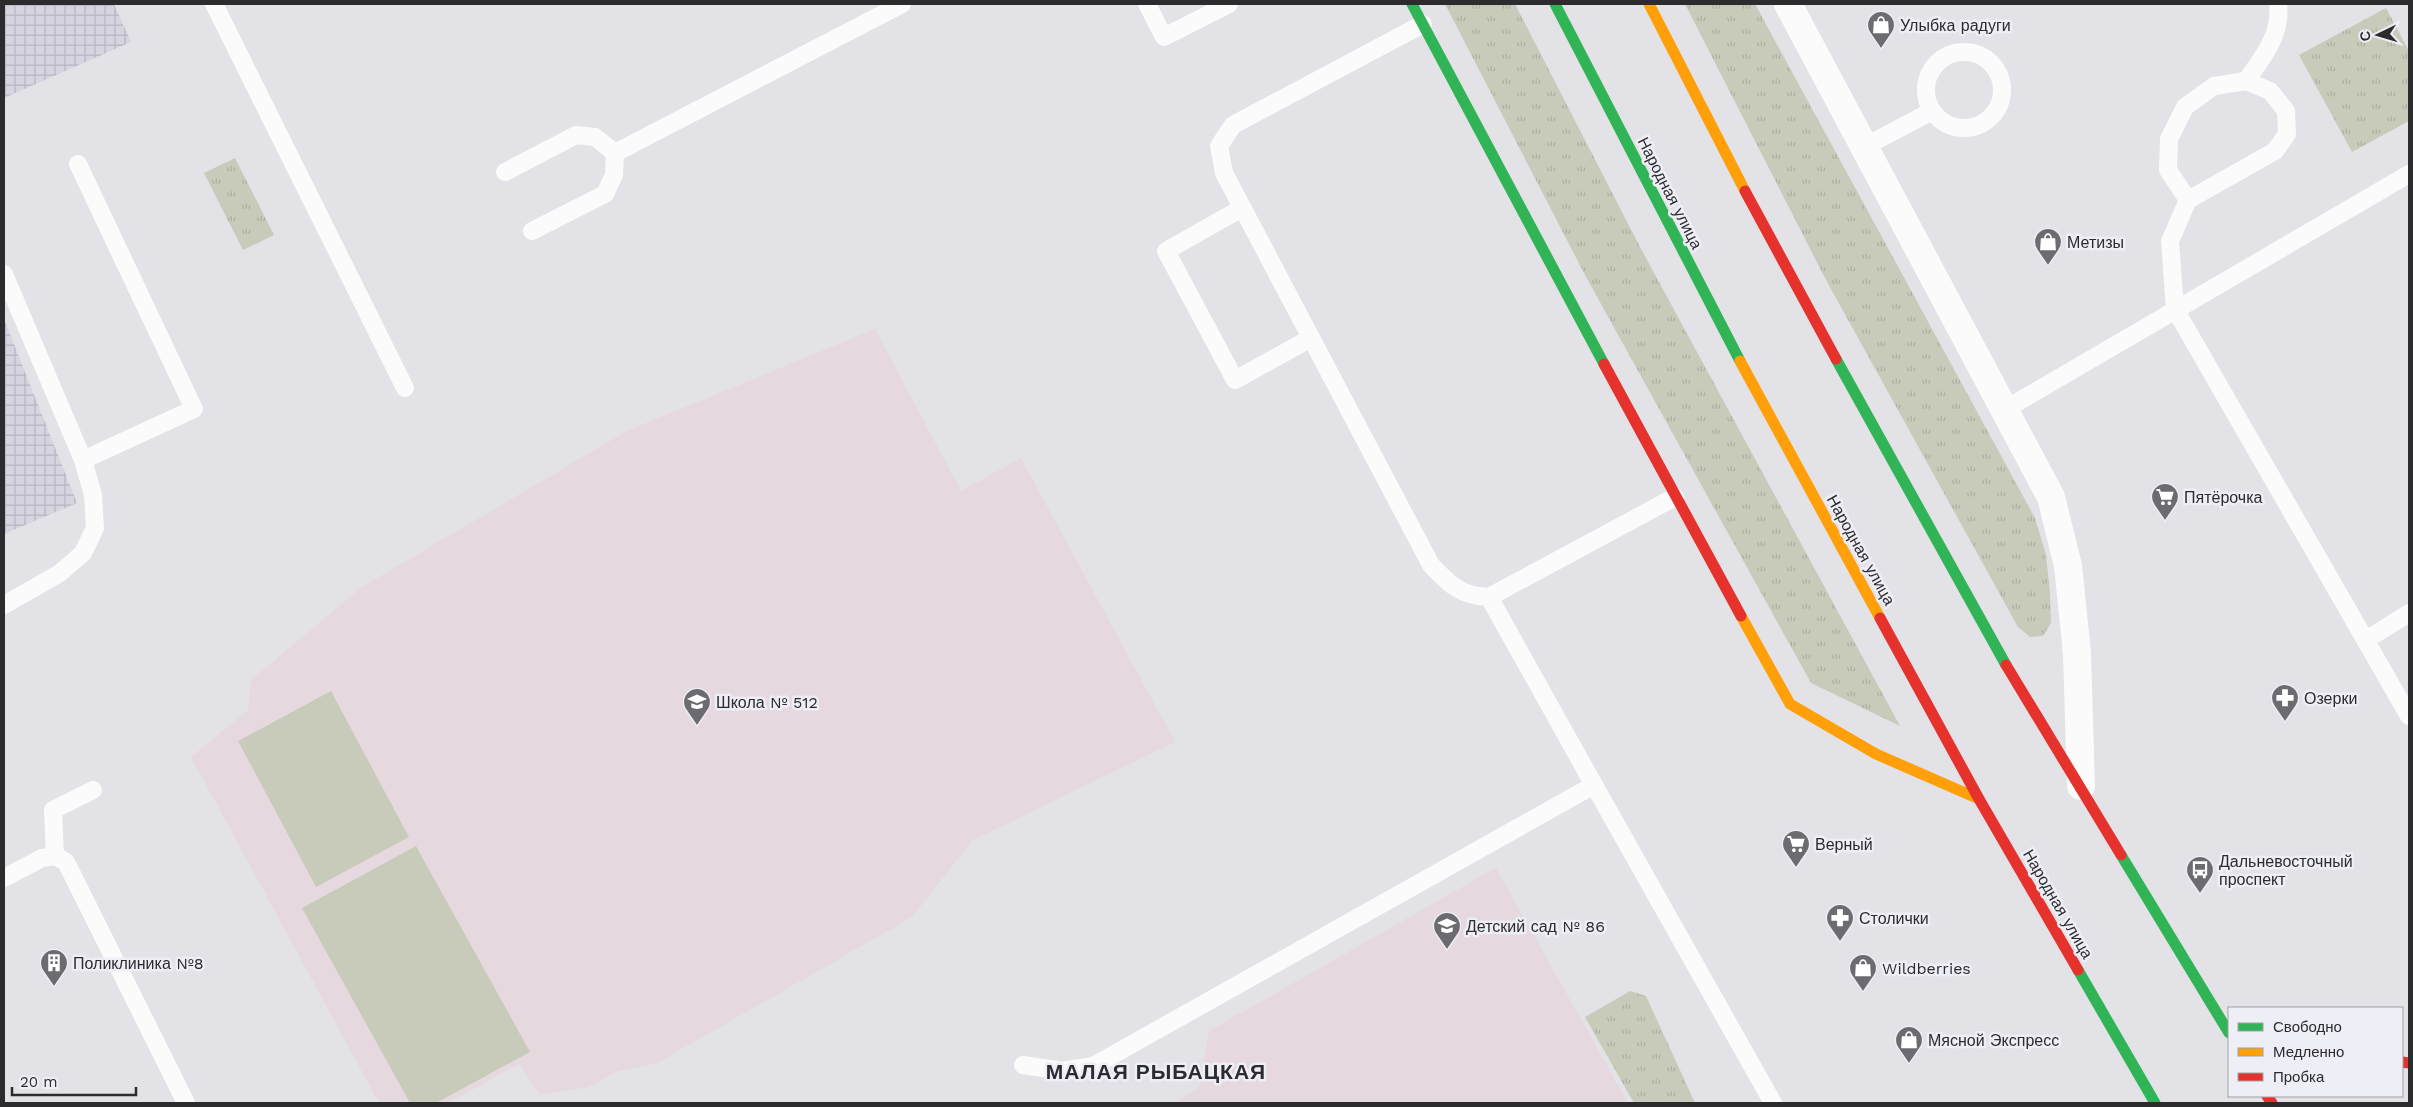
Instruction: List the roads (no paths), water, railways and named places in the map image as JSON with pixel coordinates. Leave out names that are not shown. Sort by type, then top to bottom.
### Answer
[{"type":"main road","points":[[1412,4],[1675,497],[1790,704],[1876,754],[1979,800]]},
{"type":"main road","name":"Народная улица","points":[[1555,4],[1707,300],[1979,800],[2151,1101]]},
{"type":"main road","points":[[1649,4],[1787,271],[1990,638],[2228,1031]]},
{"type":"street","points":[[1788,4],[2050,497],[2068,566],[2077,654],[2081,786]]},
{"type":"lane","points":[[214,4],[405,388]]},
{"type":"lane","points":[[616,153],[902,4]]},
{"type":"lane","points":[[1147,4],[1164,37],[1229,4]]},
{"type":"lane","points":[[2246,81],[2271,45],[2279,14],[2278,4]]},
{"type":"lane","points":[[1423,24],[1233,124],[1219,146],[1224,173],[1431,565],[1447,582],[1472,597],[1489,597],[1675,497]]},
{"type":"lane","points":[[1962,51],[1982,55],[1996,68],[2003,88],[1998,107],[1985,122],[1966,128],[1947,125],[1932,111],[1925,92],[1930,72],[1943,57],[1962,51]]},
{"type":"lane","points":[[2188,200],[2168,170],[2169,139],[2185,106],[2214,86],[2246,81],[2270,91],[2286,111],[2288,134],[2275,151],[2188,200],[2170,241],[2175,309],[2409,716]]},
{"type":"lane","points":[[1864,147],[1932,111]]},
{"type":"lane","points":[[505,172],[576,135],[595,137],[616,153]]},
{"type":"lane","points":[[532,231],[605,194],[614,175],[616,153]]},
{"type":"lane","points":[[78,164],[194,409],[84,460]]},
{"type":"lane","points":[[2004,410],[2409,174]]},
{"type":"lane","points":[[1242,208],[1166,251],[1235,380],[1311,338]]},
{"type":"lane","points":[[4,274],[84,460],[93,495],[95,528],[83,553],[60,573],[4,605]]},
{"type":"lane","points":[[1489,597],[1773,1103]]},
{"type":"lane","points":[[2366,640],[2409,613]]},
{"type":"lane","points":[[1023,1065],[1063,1070],[1092,1066],[1594,784]]},
{"type":"lane","points":[[55,856],[53,810],[93,790]]},
{"type":"lane","points":[[4,878],[42,858],[55,856],[66,862],[186,1103]]},
{"type":"place","name":"Улыбка радуги","points":[[1881,49]]},
{"type":"place","name":"Метизы","points":[[2048,266]]},
{"type":"place","name":"Пятёрочка","points":[[2165,521]]},
{"type":"place","name":"Озерки","points":[[2285,722]]},
{"type":"place","name":"Школа № 512","points":[[697,726]]},
{"type":"place","name":"Верный","points":[[1796,868]]},
{"type":"place","name":"Дальневосточный проспект","points":[[2200,894]]},
{"type":"place","name":"Столички","points":[[1840,942]]},
{"type":"place","name":"Детский сад № 86","points":[[1447,950]]},
{"type":"place","name":"Поликлиника №8","points":[[54,987]]},
{"type":"place","name":"Wildberries","points":[[1863,992]]},
{"type":"place","name":"Мясной Экспресс","points":[[1909,1064]]},
{"type":"district","name":"МАЛАЯ РЫБАЦКАЯ","points":[[1156,1071]]}]
